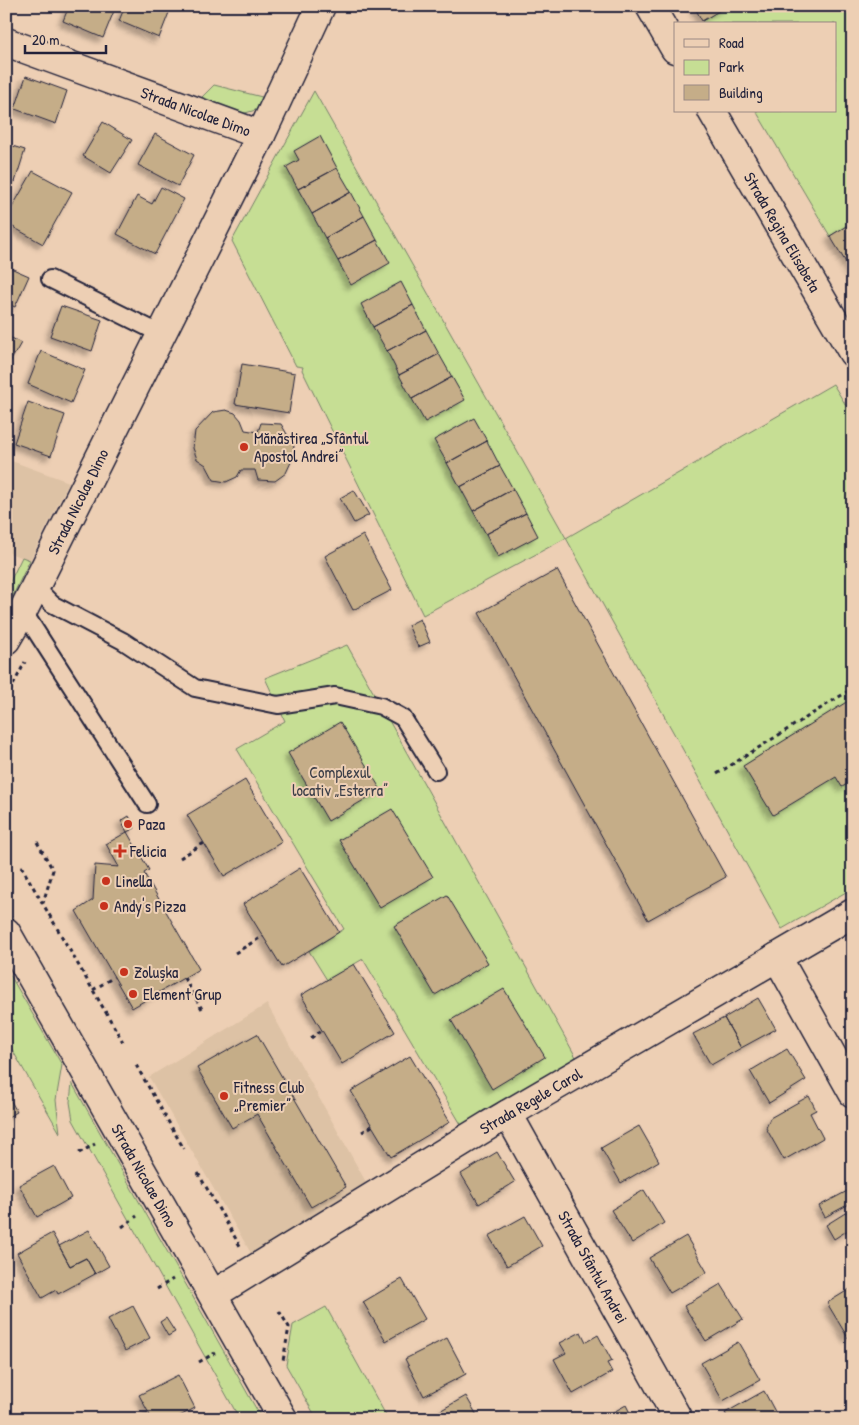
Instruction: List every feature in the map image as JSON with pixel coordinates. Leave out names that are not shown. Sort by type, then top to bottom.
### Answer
[{"type":"street","points":[[261,135],[321,6]]},
{"type":"street","points":[[650,6],[674,47]]},
{"type":"street","name":"Strada Nicolae Dimo","points":[[6,42],[261,135],[23,611],[6,640]]},
{"type":"street","name":"Strada Regina Elisabeta","points":[[713,112],[853,353]]},
{"type":"street","name":"Strada Regele Carol","points":[[214,1294],[508,1114],[853,913]]},
{"type":"street","name":"Strada Nicolae Dimo","points":[[6,932],[284,1419]]},
{"type":"street","points":[[777,956],[853,1094]]},
{"type":"street","name":"Strada Sfântul Andrei","points":[[508,1114],[678,1419]]},
{"type":"lane","points":[[50,279],[161,334]]},
{"type":"lane","points":[[35,586],[52,604],[123,641],[195,688],[278,705],[335,696],[381,706],[403,718],[436,772]]},
{"type":"lane","points":[[23,611],[147,804]]},
{"type":"path","points":[[6,699],[38,634]]},
{"type":"path","points":[[717,774],[853,688]]},
{"type":"path","points":[[37,842],[53,870],[43,903]]},
{"type":"path","points":[[180,858],[204,843]]},
{"type":"path","points":[[21,866],[123,1042]]},
{"type":"path","points":[[235,953],[263,936]]},
{"type":"path","points":[[93,990],[114,977]]},
{"type":"path","points":[[184,978],[202,1009]]},
{"type":"path","points":[[311,1038],[322,1030]]},
{"type":"path","points":[[136,1065],[184,1149]]},
{"type":"path","points":[[362,1132],[372,1126]]},
{"type":"path","points":[[198,1173],[242,1248]]},
{"type":"path","points":[[279,1311],[289,1327],[281,1367]]},
{"type":"shaded area","points":[[6,459],[69,482],[30,560],[6,552]]},
{"type":"shaded area","name":"Fitness Club „Premier”","points":[[267,1004],[367,1184],[252,1255],[149,1077]]},
{"type":"green space","points":[[727,6],[853,6],[853,222],[830,236],[757,112],[836,112],[836,22],[702,21]]},
{"type":"green space","points":[[214,85],[262,97],[256,110],[238,115],[199,100]]},
{"type":"green space","points":[[314,91],[566,538],[423,615],[302,370],[303,367],[296,366],[232,241]]},
{"type":"green space","points":[[833,384],[853,417],[853,888],[782,929],[566,538]]},
{"type":"green space","points":[[22,557],[30,560],[6,610],[6,590]]},
{"type":"green space","name":"Complexul locativ „Esterra”","points":[[347,645],[577,1059],[462,1126],[363,959],[327,980],[309,951],[344,929],[237,749],[285,721],[265,678]]},
{"type":"green space","points":[[6,968],[62,1065],[56,1100],[60,1133],[6,1039]]},
{"type":"green space","points":[[72,1083],[262,1419],[240,1419],[238,1416],[73,1120],[70,1102]]},
{"type":"green space","points":[[326,1307],[388,1419],[317,1419],[286,1365],[293,1325]]},
{"type":"building","points":[[69,6],[116,6],[103,38],[63,21]]},
{"type":"building","points":[[125,6],[163,6],[170,10],[159,38],[119,21]]},
{"type":"building","points":[[694,6],[727,6],[702,21]]},
{"type":"building","points":[[26,76],[67,91],[56,124],[15,109]]},
{"type":"building","points":[[103,122],[132,140],[111,173],[83,156]]},
{"type":"building","points":[[155,134],[194,155],[178,186],[138,165]]},
{"type":"building","points":[[320,136],[337,168],[298,189],[286,167],[299,160],[294,151]]},
{"type":"building","points":[[6,144],[25,150],[15,182],[6,179]]},
{"type":"building","points":[[337,168],[351,192],[312,214],[298,189]]},
{"type":"building","points":[[33,171],[72,192],[43,244],[6,223],[6,218]]},
{"type":"building","points":[[161,187],[184,199],[155,254],[117,234],[137,196],[152,204]]},
{"type":"building","points":[[351,192],[364,216],[325,238],[312,214]]},
{"type":"building","points":[[364,216],[377,240],[338,261],[325,238]]},
{"type":"building","points":[[853,222],[853,274],[830,236]]},
{"type":"building","points":[[377,240],[390,263],[351,285],[338,261]]},
{"type":"building","points":[[6,266],[29,276],[15,307],[6,303]]},
{"type":"building","points":[[401,282],[413,305],[373,327],[361,304]]},
{"type":"building","points":[[413,305],[426,330],[387,351],[373,327]]},
{"type":"building","points":[[61,306],[102,320],[92,351],[50,336]]},
{"type":"building","points":[[426,330],[439,354],[399,375],[387,351]]},
{"type":"building","points":[[6,335],[21,343],[6,369]]},
{"type":"building","points":[[41,351],[85,370],[71,403],[28,384]]},
{"type":"building","points":[[439,354],[452,377],[412,399],[399,375]]},
{"type":"building","points":[[242,364],[295,373],[289,413],[235,404]]},
{"type":"building","points":[[452,377],[465,400],[425,422],[412,399]]},
{"type":"building","points":[[28,402],[65,415],[51,456],[14,443]]},
{"type":"building","name":"Mănăstirea „Sfântul Apostol Andrei”","points":[[226,410],[235,413],[241,420],[245,430],[258,432],[261,423],[281,424],[294,446],[292,460],[286,473],[275,481],[258,480],[255,470],[241,470],[237,477],[226,482],[214,480],[206,465],[197,459],[193,448],[195,431],[213,412]]},
{"type":"building","points":[[474,418],[487,441],[447,463],[434,440]]},
{"type":"building","points":[[487,441],[500,466],[460,487],[447,463]]},
{"type":"building","points":[[500,466],[513,489],[473,511],[460,487]]},
{"type":"building","points":[[513,489],[526,513],[486,534],[473,511]]},
{"type":"building","points":[[354,490],[369,515],[354,523],[340,498]]},
{"type":"building","points":[[526,513],[538,536],[498,557],[486,534]]},
{"type":"building","points":[[363,535],[392,590],[353,610],[325,556]]},
{"type":"building","points":[[557,570],[726,877],[648,920],[479,613]]},
{"type":"building","points":[[420,619],[430,642],[418,647],[408,625]]},
{"type":"building","points":[[853,698],[853,781],[842,787],[836,777],[773,815],[743,766]]},
{"type":"building","points":[[340,722],[381,790],[328,821],[288,753]]},
{"type":"building","points":[[245,780],[282,842],[224,876],[187,815]]},
{"type":"building","points":[[392,809],[433,877],[380,908],[339,840]]},
{"type":"building","name":"Paza","points":[[129,816],[135,828],[127,832],[121,821]]},
{"type":"building","points":[[127,832],[149,870],[144,873],[199,969],[132,1008],[76,911],[93,900],[95,865],[119,867],[106,844]]},
{"type":"building","points":[[300,868],[339,932],[282,967],[243,904]]},
{"type":"building","points":[[447,895],[488,963],[435,995],[394,926]]},
{"type":"building","points":[[354,964],[395,1032],[342,1064],[301,995]]},
{"type":"building","points":[[504,989],[545,1057],[492,1089],[451,1020]]},
{"type":"building","points":[[758,998],[776,1029],[741,1048],[724,1018]]},
{"type":"building","points":[[724,1018],[741,1048],[711,1065],[693,1034]]},
{"type":"building","points":[[257,1034],[346,1187],[311,1207],[257,1114],[232,1128],[197,1068]]},
{"type":"building","points":[[787,1049],[806,1080],[769,1103],[750,1071]]},
{"type":"building","points":[[410,1056],[450,1122],[391,1157],[351,1091]]},
{"type":"building","points":[[6,1092],[17,1112],[6,1118]]},
{"type":"building","points":[[809,1096],[816,1110],[810,1113],[823,1138],[784,1160],[766,1128],[770,1118]]},
{"type":"building","points":[[639,1126],[659,1161],[621,1183],[601,1148]]},
{"type":"building","points":[[497,1152],[515,1182],[479,1204],[461,1174]]},
{"type":"building","points":[[54,1166],[71,1198],[37,1217],[19,1185]]},
{"type":"building","points":[[853,1188],[853,1202],[825,1217],[819,1206]]},
{"type":"building","points":[[644,1190],[664,1223],[632,1243],[611,1210]]},
{"type":"building","points":[[850,1210],[853,1214],[853,1227],[834,1239],[826,1225]]},
{"type":"building","points":[[525,1216],[542,1246],[507,1266],[489,1236]]},
{"type":"building","points":[[89,1230],[109,1266],[95,1274],[86,1258],[70,1266],[59,1246]]},
{"type":"building","points":[[52,1233],[70,1266],[86,1258],[95,1274],[58,1294],[56,1290],[42,1298],[17,1253]]},
{"type":"building","points":[[686,1236],[707,1272],[670,1293],[649,1258]]},
{"type":"building","points":[[402,1279],[425,1319],[386,1341],[363,1302]]},
{"type":"building","points":[[721,1284],[743,1319],[706,1341],[684,1306]]},
{"type":"building","points":[[853,1287],[853,1335],[848,1338],[827,1303]]},
{"type":"building","points":[[133,1306],[150,1338],[125,1351],[108,1319]]},
{"type":"building","points":[[166,1318],[175,1332],[168,1336],[160,1322]]},
{"type":"building","points":[[581,1332],[586,1342],[598,1335],[612,1361],[607,1363],[612,1372],[573,1394],[554,1359],[566,1353],[560,1343]]},
{"type":"building","points":[[447,1338],[466,1374],[424,1396],[405,1359]]},
{"type":"building","points":[[738,1342],[760,1380],[723,1401],[701,1363]]},
{"type":"building","points":[[178,1375],[195,1408],[174,1419],[152,1419],[139,1395]]},
{"type":"building","points":[[764,1391],[779,1419],[729,1419],[725,1413]]},
{"type":"building","points":[[466,1396],[479,1419],[430,1419],[429,1417]]},
{"type":"building","points":[[626,1405],[633,1419],[601,1419]]},
{"type":"place","name":"Mănăstirea „Sfântul Apostol Andrei”","points":[[244,447]]},
{"type":"place","name":"Paza","points":[[128,824]]},
{"type":"place","name":"Felicia","points":[[120,851]]},
{"type":"place","name":"Linella","points":[[106,881]]},
{"type":"place","name":"Andy's Pizza","points":[[104,906]]},
{"type":"place","name":"Zolușka","points":[[124,972]]},
{"type":"place","name":"Element Grup","points":[[133,994]]},
{"type":"place","name":"Fitness Club „Premier”","points":[[224,1096]]}]
